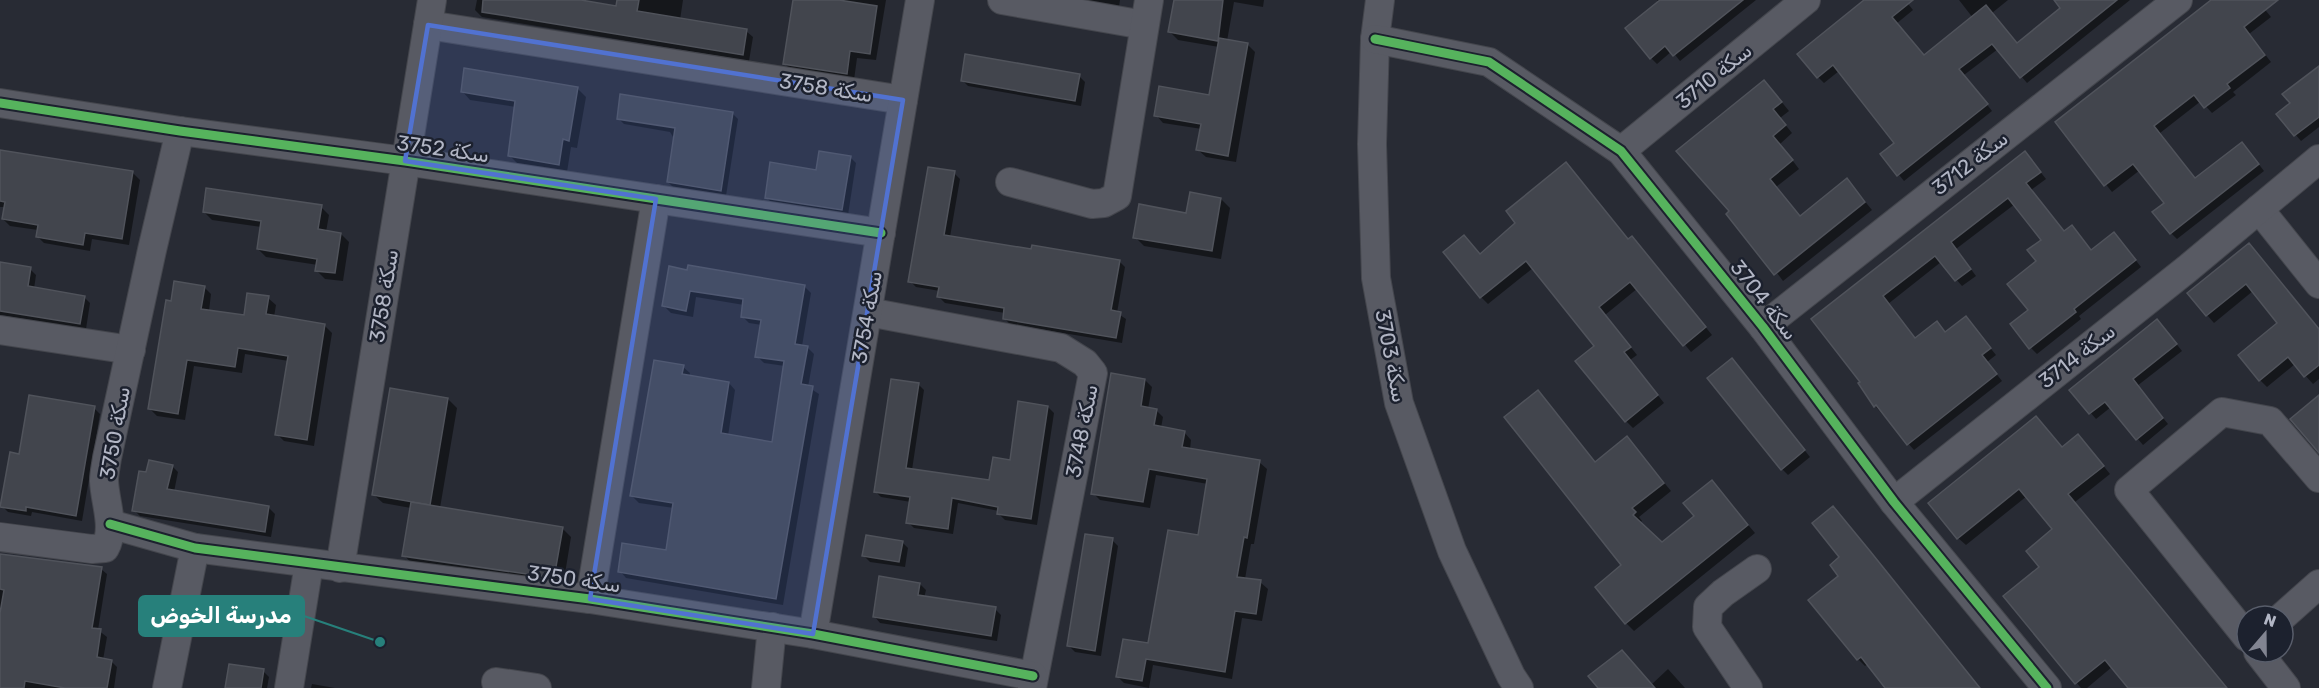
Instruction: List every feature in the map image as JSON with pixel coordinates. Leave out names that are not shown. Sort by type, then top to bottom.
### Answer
[{"type":"street","name":"سكة 3754","points":[[813,634],[920,0]]},
{"type":"street","points":[[1002,0],[1147,13],[1117,196],[1104,203],[1092,204],[1010,182]]},
{"type":"street","name":"سكة 3703","points":[[1380,0],[1376,39],[1372,144],[1376,278],[1399,403],[1452,551],[1511,676],[1519,688]]},
{"type":"street","name":"سكة 3710","points":[[1621,151],[1806,0]]},
{"type":"street","name":"سكة 3712","points":[[1763,327],[2178,0]]},
{"type":"street","name":"سكة 3758","points":[[340,568],[430,12],[903,100]]},
{"type":"street","name":"سكة 3704","points":[[1376,39],[1489,62],[1621,151],[1763,327],[1894,502],[2047,688]]},
{"type":"street","name":"سكة 3752","points":[[0,103],[881,233]]},
{"type":"street","name":"سكة 3750","points":[[180,131],[130,350],[104,479],[110,524],[195,548],[590,599],[813,634],[1032,682]]},
{"type":"street","name":"سكة 3714","points":[[1894,502],[2319,159]]},
{"type":"street","points":[[590,599],[656,199]]},
{"type":"street","points":[[2259,209],[2319,284]]},
{"type":"street","name":"سكة 3748","points":[[868,312],[1061,348],[1085,363],[1093,374],[1032,682]]},
{"type":"street","points":[[0,330],[130,350]]},
{"type":"street","points":[[2235,622],[2129,490],[2222,412],[2270,421],[2319,478]]},
{"type":"street","points":[[0,537],[92,549],[105,548],[109,541],[110,524]]},
{"type":"street","points":[[167,688],[195,548]]},
{"type":"street","points":[[289,688],[309,564]]},
{"type":"street","points":[[1748,688],[1707,627],[1708,607],[1723,593],[1757,569]]},
{"type":"street","points":[[2295,605],[2319,584]]},
{"type":"street","points":[[766,688],[772,627]]},
{"type":"street","points":[[2268,664],[2286,688]]},
{"type":"street","points":[[496,682],[537,688]]},
{"type":"highlighted area","points":[[428,25],[903,100],[813,634],[590,599],[656,199],[405,161]]},
{"type":"building","points":[[483,0],[581,0],[616,6],[617,0],[639,0],[637,11],[747,29],[743,55],[482,12]]},
{"type":"building","points":[[793,0],[839,0],[877,6],[870,54],[850,51],[847,74],[783,64]]},
{"type":"building","points":[[1174,0],[1223,0],[1218,41],[1168,32]]},
{"type":"building","points":[[1660,0],[1743,0],[1673,56],[1665,46],[1650,59],[1625,28]]},
{"type":"building","points":[[1864,0],[1913,0],[1892,17],[1924,55],[1986,5],[2017,43],[2060,8],[2054,0],[2117,0],[2020,78],[1992,44],[1959,69],[1988,104],[1897,176],[1880,154],[1894,143],[1833,65],[1817,78],[1797,54]]},
{"type":"building","points":[[2211,0],[2278,0],[2244,27],[2265,55],[2227,84],[2230,88],[2204,108],[2194,95],[2154,126],[2195,178],[2242,142],[2259,164],[2170,234],[2152,212],[2164,203],[2133,164],[2104,186],[2055,122]]},
{"type":"building","points":[[1219,38],[1248,43],[1228,156],[1196,150],[1201,124],[1154,116],[1159,86],[1209,95]]},
{"type":"building","points":[[965,54],[1080,74],[1075,101],[961,81]]},
{"type":"building","points":[[2319,66],[2319,117],[2294,136],[2276,114],[2290,103],[2282,94]]},
{"type":"building","points":[[464,68],[578,87],[569,141],[563,139],[559,165],[508,156],[515,101],[461,92]]},
{"type":"building","points":[[1764,80],[1782,102],[1773,109],[1786,125],[1773,136],[1793,160],[1770,179],[1800,216],[1847,178],[1865,202],[1774,275],[1726,214],[1729,211],[1676,151]]},
{"type":"building","points":[[620,94],[733,112],[721,191],[667,182],[675,128],[617,119]]},
{"type":"building","points":[[0,150],[133,171],[122,239],[85,233],[83,245],[36,237],[38,225],[2,219],[5,202],[0,201]]},
{"type":"building","points":[[819,151],[851,156],[842,210],[765,198],[770,162],[816,170]]},
{"type":"building","points":[[2025,151],[2041,172],[2026,183],[2064,231],[2072,225],[2091,250],[2114,232],[2136,260],[2074,309],[2076,312],[2029,349],[2010,324],[2028,310],[2007,284],[2036,261],[2027,250],[2041,240],[2008,198],[1951,242],[1971,269],[1955,281],[1935,256],[1883,296],[1915,338],[1937,321],[1945,332],[1966,316],[1991,348],[1982,355],[1997,374],[1907,445],[1876,405],[1874,407],[1858,383],[1860,382],[1811,319]]},
{"type":"building","points":[[1566,162],[1628,239],[1632,236],[1706,327],[1683,346],[1630,282],[1599,307],[1631,347],[1624,352],[1658,395],[1625,422],[1575,361],[1594,346],[1526,261],[1480,298],[1443,252],[1464,235],[1480,254],[1515,223],[1506,211]]},
{"type":"building","points":[[928,167],[955,171],[944,235],[1031,249],[1032,245],[1120,260],[1111,310],[1121,312],[1116,338],[1003,319],[1004,308],[937,297],[939,287],[908,282]]},
{"type":"building","points":[[206,188],[322,205],[318,229],[341,233],[335,273],[315,271],[317,259],[257,249],[261,221],[203,212]]},
{"type":"building","points":[[1190,192],[1221,198],[1212,251],[1133,238],[1139,204],[1186,213]]},
{"type":"building","points":[[2249,243],[2319,329],[2319,365],[2304,377],[2288,357],[2259,381],[2238,355],[2277,323],[2246,284],[2206,316],[2187,293]]},
{"type":"building","points":[[0,262],[31,267],[28,286],[85,296],[80,324],[0,311]]},
{"type":"building","points":[[688,265],[805,285],[795,344],[808,346],[801,384],[813,386],[776,599],[618,572],[622,543],[666,550],[673,503],[630,496],[654,360],[684,365],[682,374],[729,382],[721,433],[772,442],[784,361],[755,357],[761,320],[741,317],[743,299],[690,291],[686,311],[662,306],[669,266],[687,270]]},
{"type":"building","points":[[174,281],[205,286],[201,309],[244,315],[247,293],[269,296],[266,314],[325,324],[307,440],[275,435],[288,356],[238,348],[235,367],[187,360],[178,414],[148,409],[166,300],[171,301]]},
{"type":"building","points":[[2157,319],[2177,344],[2133,379],[2163,418],[2136,440],[2105,402],[2089,414],[2069,390]]},
{"type":"building","points":[[1732,358],[1805,450],[1781,470],[1707,378]]},
{"type":"building","points":[[1111,373],[1145,379],[1141,406],[1157,409],[1154,425],[1185,431],[1182,447],[1260,460],[1247,538],[1244,537],[1237,577],[1261,580],[1256,614],[1235,611],[1225,672],[1146,659],[1142,681],[1116,677],[1123,639],[1148,643],[1168,530],[1198,535],[1207,479],[1149,469],[1143,502],[1091,494]]},
{"type":"building","points":[[891,379],[919,383],[906,468],[989,480],[993,457],[1010,460],[1018,401],[1048,406],[1031,519],[997,514],[998,507],[952,498],[948,529],[906,523],[910,497],[874,492]]},
{"type":"building","points":[[390,388],[448,398],[430,505],[372,495]]},
{"type":"building","points":[[1538,390],[1595,462],[1627,436],[1664,483],[1632,508],[1636,512],[1633,515],[1662,542],[1694,516],[1683,503],[1712,480],[1748,525],[1625,624],[1595,587],[1621,565],[1504,417]]},
{"type":"building","points":[[29,395],[95,406],[76,516],[26,507],[26,511],[0,507],[10,452],[19,454]]},
{"type":"building","points":[[2319,395],[2319,453],[2290,419]]},
{"type":"building","points":[[2036,416],[2062,447],[2078,434],[2104,466],[2068,494],[2227,688],[2128,688],[2105,660],[2075,684],[2003,596],[2039,567],[2026,551],[2052,529],[2019,489],[1957,539],[1928,503]]},
{"type":"building","points":[[149,460],[173,465],[167,489],[269,506],[265,532],[132,511],[139,471],[146,472]]},
{"type":"building","points":[[411,502],[563,527],[554,578],[402,556]]},
{"type":"building","points":[[1833,506],[1980,688],[1885,688],[1861,657],[1857,660],[1808,600],[1838,576],[1830,565],[1839,557],[1812,523]]},
{"type":"building","points":[[1085,534],[1113,538],[1095,651],[1067,646]]},
{"type":"building","points":[[866,535],[903,541],[899,562],[862,556]]},
{"type":"building","points":[[0,554],[102,567],[92,628],[101,629],[97,657],[112,660],[107,688],[65,688],[25,681],[24,688],[0,688],[0,613],[4,590],[0,589]]},
{"type":"building","points":[[879,576],[920,583],[918,595],[996,607],[991,636],[873,617]]},
{"type":"building","points":[[1622,650],[1655,688],[1598,688],[1588,676]]},
{"type":"building","points":[[229,664],[264,669],[261,688],[225,688]]},
{"type":"cycle path","points":[[1375,39],[1489,62],[1621,151],[1763,327],[1894,502],[2047,688]]},
{"type":"cycle path","points":[[0,103],[881,233]]},
{"type":"cycle path","points":[[110,524],[195,548],[590,599],[813,634],[1033,676]]},
{"type":"place","name":"مدرسة الخوض","points":[[380,642]]}]
